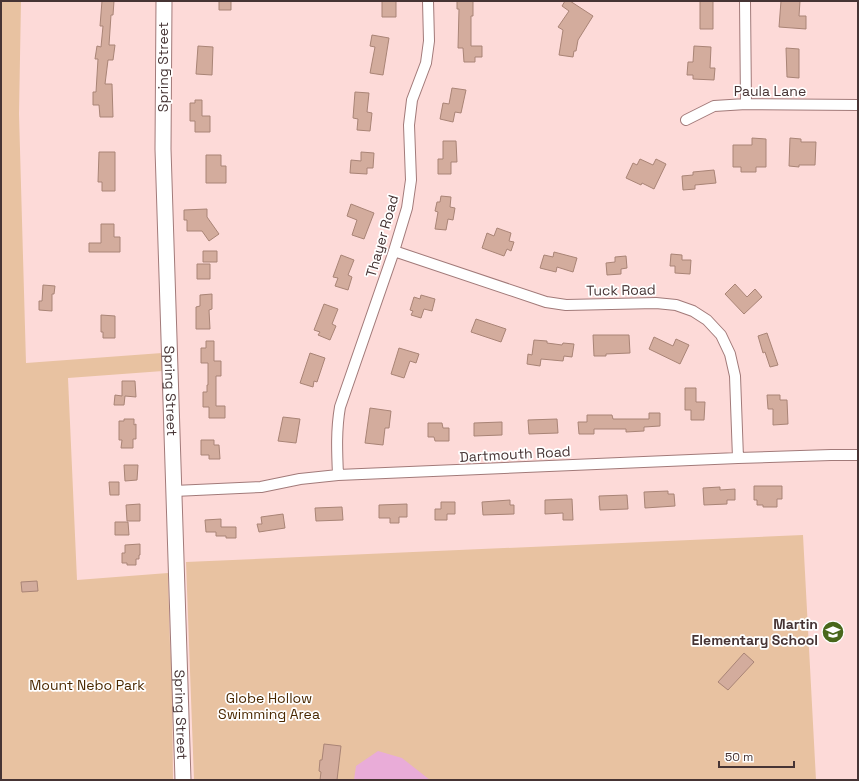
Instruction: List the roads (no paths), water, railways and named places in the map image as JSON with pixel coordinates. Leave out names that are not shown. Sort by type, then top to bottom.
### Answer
[{"type":"street","name":"Spring Street","points":[[164,1],[163,149],[183,780]]},
{"type":"street","name":"Thayer Road","points":[[338,475],[336,451],[337,424],[340,407],[394,252],[407,208],[411,180],[409,125],[412,100],[426,63],[429,41],[428,1]]},
{"type":"street","points":[[745,1],[746,104]]},
{"type":"street","name":"Paula Lane","points":[[686,120],[714,106],[746,104],[858,105]]},
{"type":"street","name":"Tuck Road","points":[[394,252],[546,302],[566,305],[656,303],[676,305],[693,311],[707,320],[720,335],[730,354],[735,376],[738,458]]},
{"type":"street","name":"Dartmouth Road","points":[[174,491],[261,487],[300,479],[338,475],[738,458],[858,455]]},
{"type":"place","name":"Martin Elementary School","points":[[833,632]]},
{"type":"park label","name":"Mount Nebo Park","points":[[87,685]]},
{"type":"park label","name":"Globe Hollow Swimming Area","points":[[269,706]]}]
